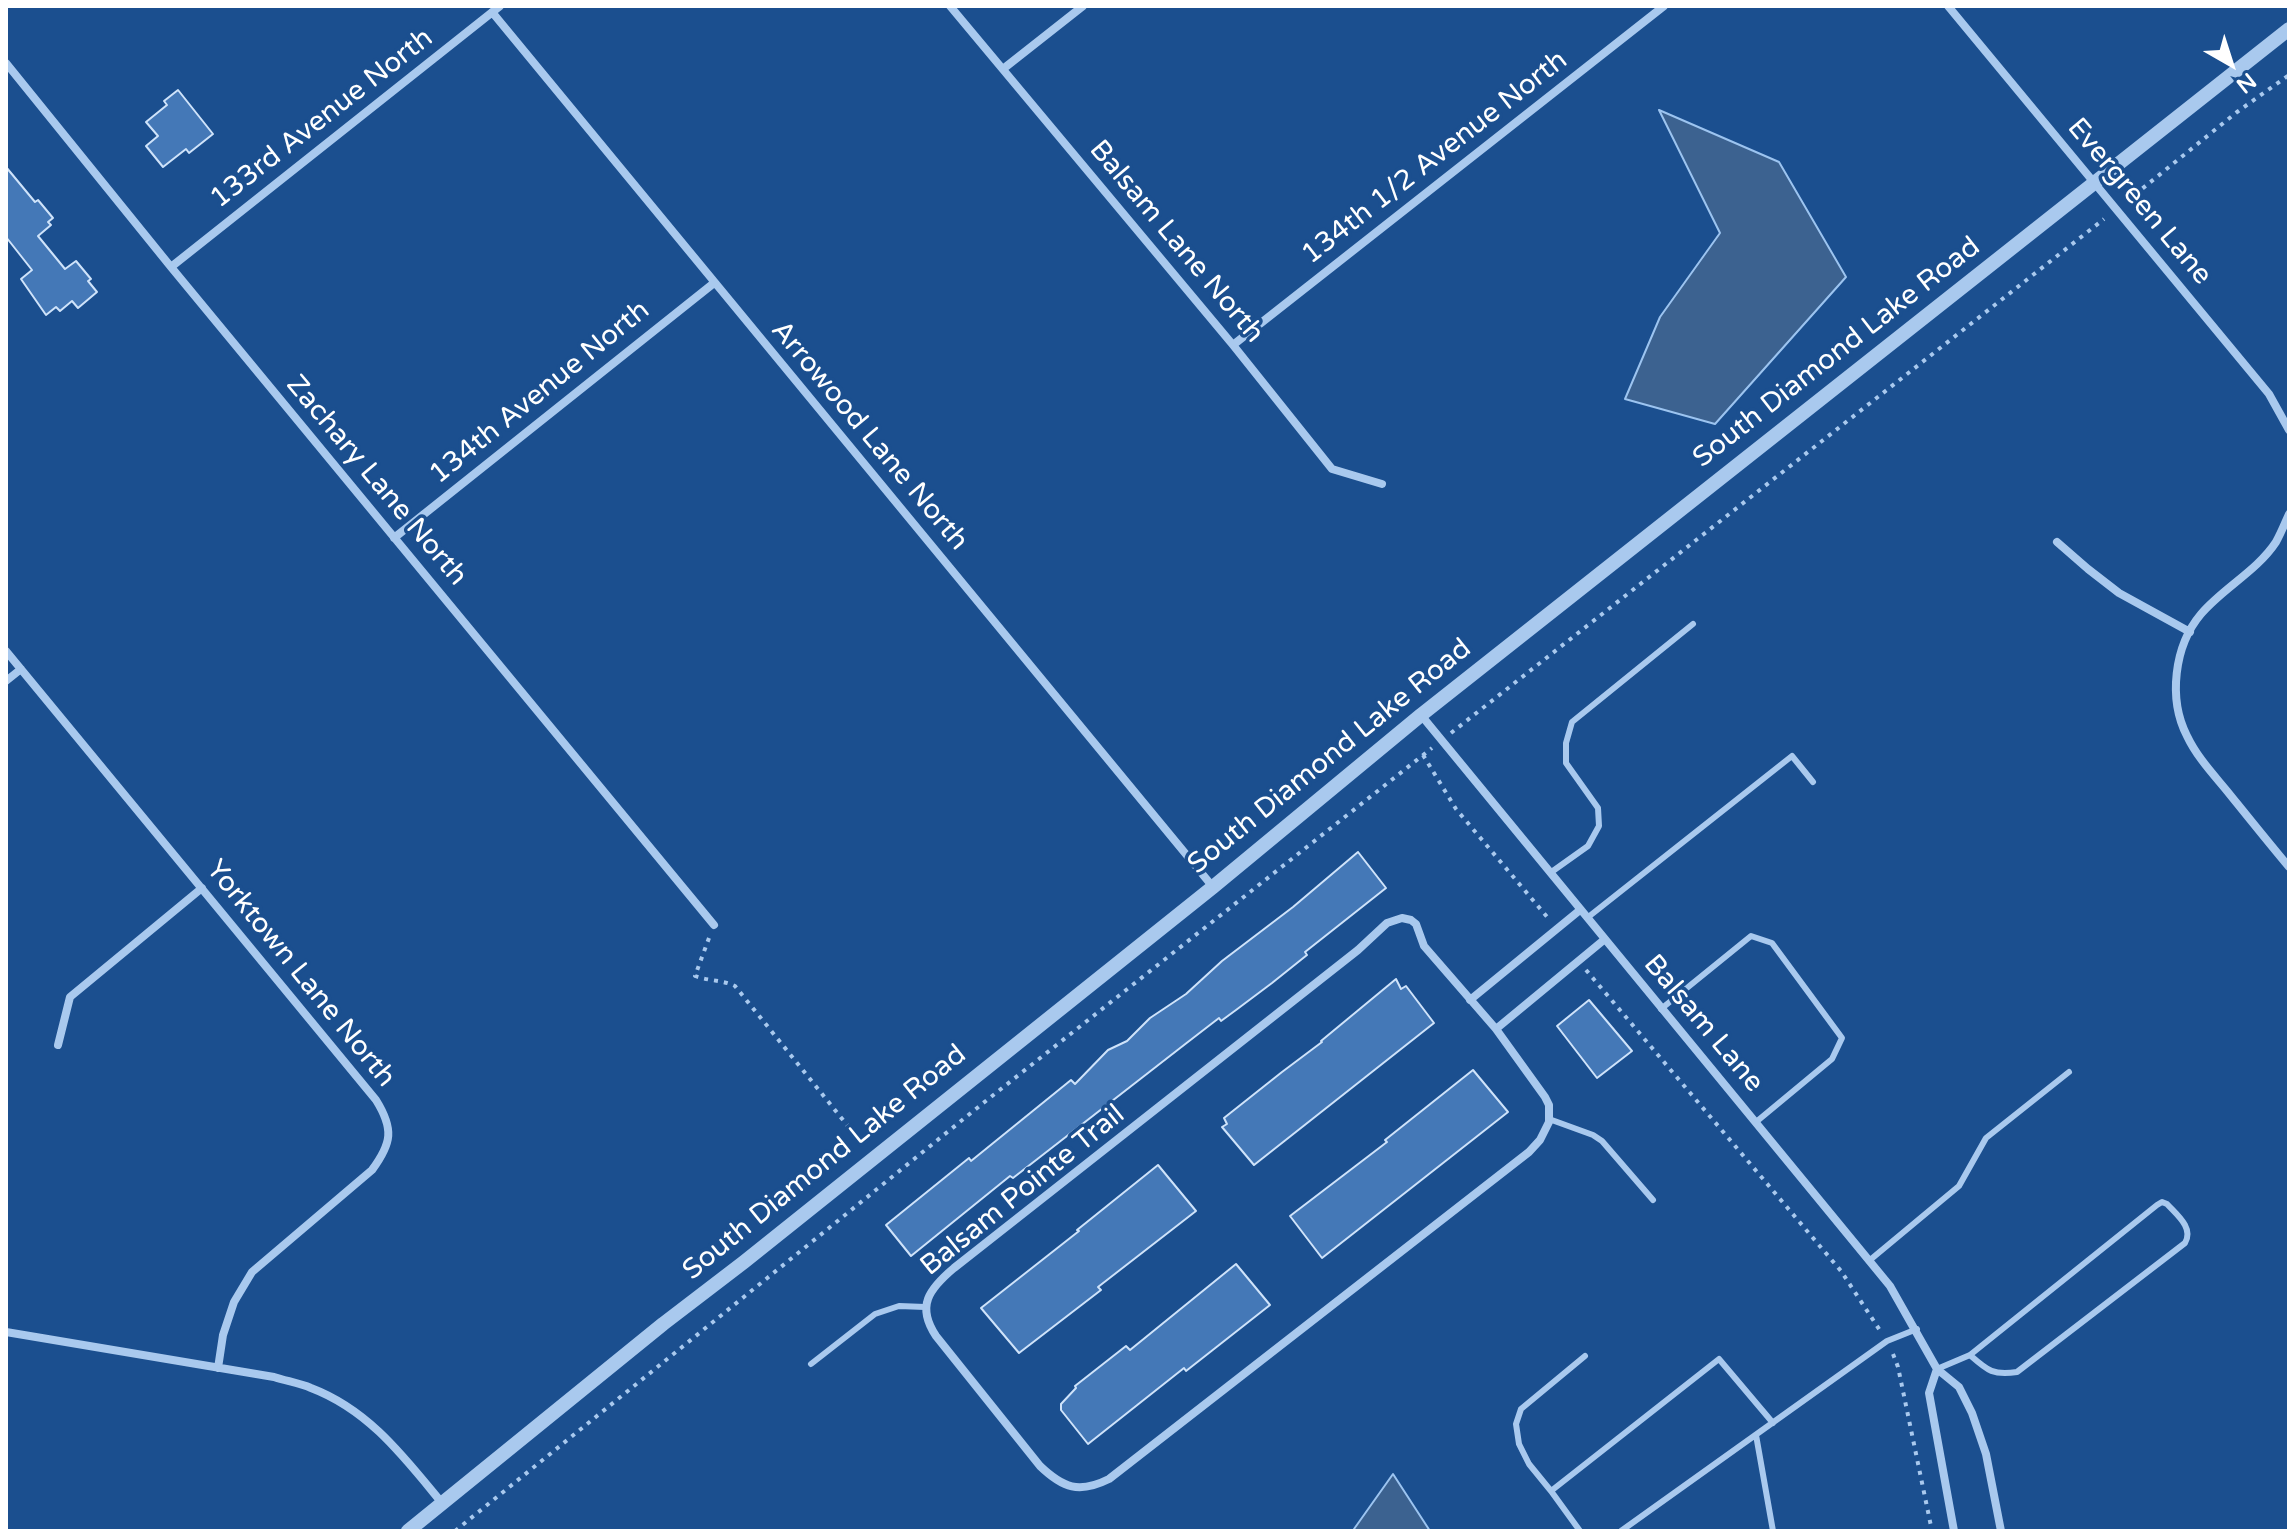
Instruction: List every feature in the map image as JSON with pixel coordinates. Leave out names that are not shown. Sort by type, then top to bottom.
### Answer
[{"type":"street","name":"Balsam Lane North","points":[[950,6],[1233,345],[1332,469],[1382,484]]},
{"type":"street","points":[[1003,69],[1083,6]]},
{"type":"street","name":"134th 1/2 Avenue North","points":[[1233,345],[1664,6]]},
{"type":"street","name":"Evergreen Lane","points":[[1948,6],[2269,394],[2289,430]]},
{"type":"street","name":"133rd Avenue North","points":[[171,267],[496,9]]},
{"type":"street","name":"Arrowood Lane North","points":[[496,9],[714,283],[1213,887]]},
{"type":"street","name":"South Diamond Lake Road","points":[[408,1531],[1213,887],[1421,715],[2289,29]]},
{"type":"street","name":"Zachary Lane North","points":[[6,63],[714,925]]},
{"type":"street","name":"134th Avenue North","points":[[394,538],[714,283]]},
{"type":"street","points":[[2289,514],[2276,542],[2255,566],[2199,616],[2183,644],[2177,674],[2177,704],[2186,735],[2202,761],[2289,867]]},
{"type":"street","points":[[2057,542],[2119,593],[2190,632]]},
{"type":"street","name":"Yorktown Lane North","points":[[6,651],[386,1115],[390,1134],[385,1153],[372,1170],[252,1272],[234,1302],[223,1335],[218,1368]]},
{"type":"street","points":[[6,681],[21,669]]},
{"type":"street","name":"Balsam Lane","points":[[1421,715],[1890,1286],[1937,1369],[1959,1387],[1972,1413],[1986,1454],[2001,1531]]},
{"type":"street","points":[[58,1045],[70,997],[202,888]]},
{"type":"street","points":[[1470,1000],[1580,910]]},
{"type":"street","name":"Balsam Pointe Trail","points":[[1407,918],[1416,924],[1424,946],[1496,1029],[1549,1105],[1549,1119],[1540,1140],[1529,1152],[1116,1473],[1095,1486],[1075,1488],[1065,1485],[1040,1466],[928,1325],[925,1307],[929,1295],[945,1276],[1393,920],[1407,918]]},
{"type":"street","points":[[1496,1029],[1605,939]]},
{"type":"street","points":[[6,1332],[274,1377],[310,1387],[342,1402],[373,1424],[399,1450],[442,1503]]},
{"type":"street","points":[[1937,1369],[1929,1393],[1954,1531]]},
{"type":"lane","points":[[1550,873],[1588,846],[1599,826],[1598,808],[1566,763],[1566,743],[1572,722],[1693,624]]},
{"type":"lane","points":[[1587,918],[1792,756],[1813,782]]},
{"type":"lane","points":[[1661,1009],[1751,936],[1772,943],[1842,1038],[1832,1059],[1756,1122]]},
{"type":"lane","points":[[1870,1260],[1959,1186],[1986,1138],[2069,1072]]},
{"type":"lane","points":[[1549,1119],[1602,1141],[1653,1200]]},
{"type":"lane","points":[[1937,1369],[1970,1355],[2162,1202],[2188,1230],[2189,1237],[2185,1243],[2017,1372],[2002,1374],[1987,1370],[1970,1355]]},
{"type":"lane","points":[[811,1364],[875,1314],[899,1306],[925,1307]]},
{"type":"lane","points":[[1621,1531],[1887,1341],[1917,1329]]},
{"type":"lane","points":[[1580,1531],[1529,1464],[1519,1444],[1516,1424],[1521,1409],[1585,1356]]},
{"type":"lane","points":[[1551,1491],[1719,1359],[1773,1423]]},
{"type":"lane","points":[[1756,1435],[1773,1531]]},
{"type":"path","points":[[455,1531],[982,1104],[2237,112],[2289,75]]},
{"type":"path","points":[[1423,755],[1456,809],[1557,929]]},
{"type":"path","points":[[714,925],[695,976],[735,986],[873,1157]]},
{"type":"path","points":[[1579,961],[1841,1271],[1887,1341],[1898,1367],[1932,1531]]},
{"type":"water","points":[[1659,110],[1779,162],[1846,277],[1715,424],[1625,399],[1660,317],[1720,233]]},
{"type":"water","points":[[1393,1474],[1430,1531],[1354,1529]]},
{"type":"building","points":[[178,90],[213,134],[189,153],[186,149],[163,167],[146,146],[158,136],[146,122],[167,105],[164,101]]},
{"type":"building","points":[[6,167],[53,218],[48,222],[51,225],[38,236],[65,269],[76,261],[91,279],[88,281],[97,292],[78,308],[72,301],[60,311],[56,307],[46,315],[21,279],[32,270],[6,237]]},
{"type":"building","points":[[1358,852],[1386,888],[1305,952],[1307,955],[1272,983],[1221,1021],[1219,1018],[1013,1178],[1010,1176],[911,1256],[886,1225],[1071,1080],[1075,1084],[1108,1050],[1127,1041],[1150,1018],[1186,994],[1222,961]]},
{"type":"building","points":[[1396,979],[1401,989],[1406,986],[1434,1023],[1254,1165],[1222,1127],[1227,1124],[1224,1118],[1322,1042]]},
{"type":"building","points":[[1589,1000],[1632,1051],[1597,1078],[1557,1026]]},
{"type":"building","points":[[1473,1070],[1508,1112],[1322,1258],[1290,1216],[1387,1142],[1385,1140]]},
{"type":"building","points":[[1158,1165],[1196,1211],[1019,1353],[981,1308]]},
{"type":"building","points":[[1236,1264],[1270,1305],[1088,1444],[1061,1410],[1061,1404],[1075,1386],[1126,1346],[1130,1350]]}]
